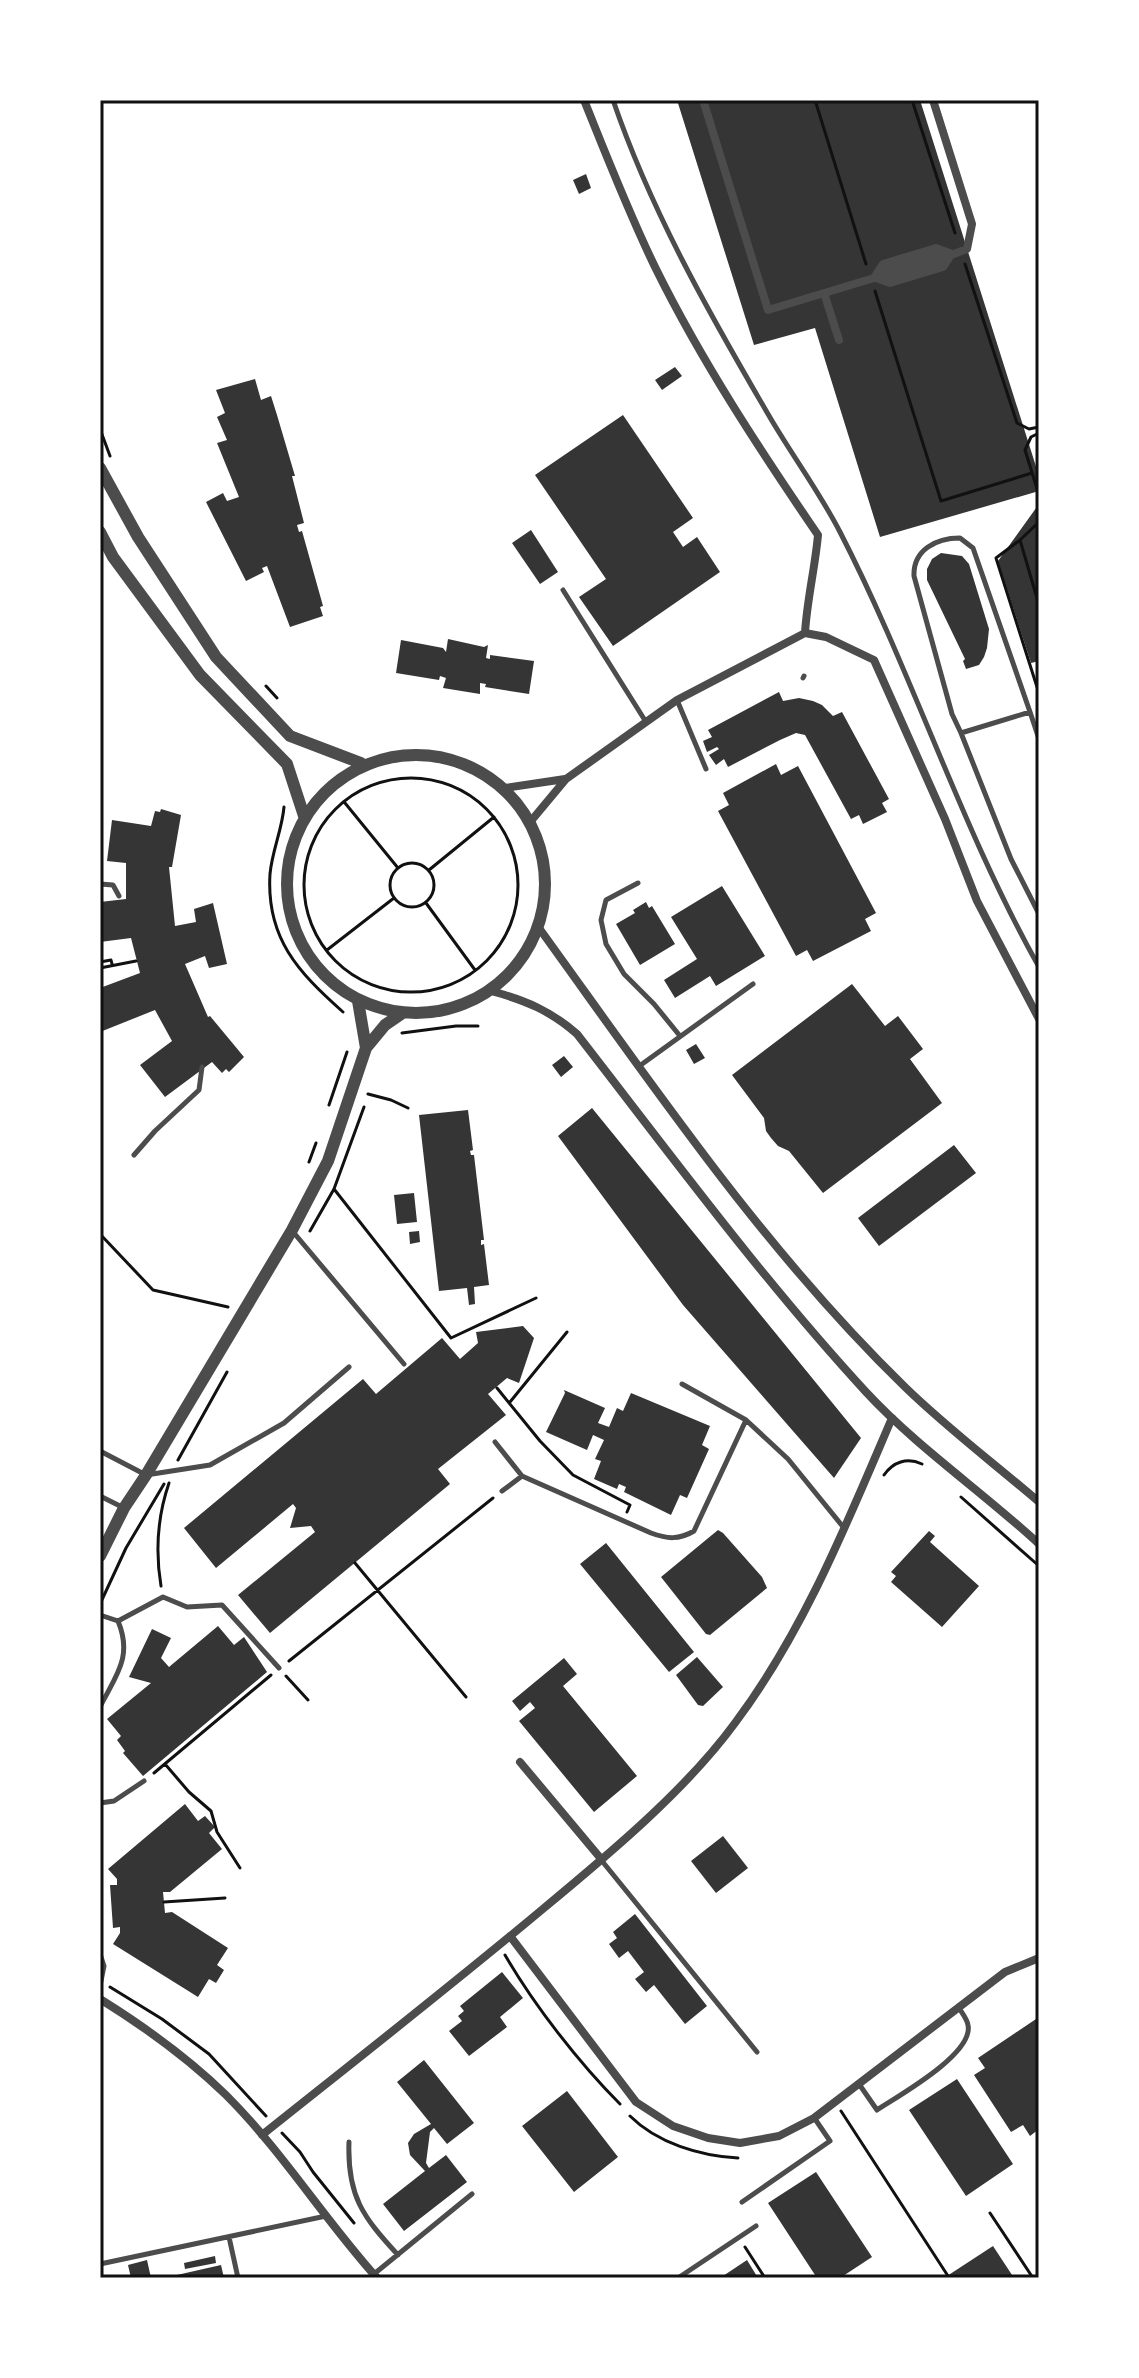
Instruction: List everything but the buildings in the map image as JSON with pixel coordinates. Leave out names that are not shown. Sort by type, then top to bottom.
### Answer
[{"type":"street","points":[[584,100],[611,170],[663,282],[714,376],[818,535],[805,633]]},
{"type":"street","points":[[703,100],[768,310],[940,261],[967,249],[972,224],[933,100]]},
{"type":"street","points":[[872,278],[885,269],[938,254],[952,254]]},
{"type":"street","points":[[872,278],[890,283],[943,267],[952,254]]},
{"type":"street","points":[[824,293],[839,340]]},
{"type":"street","points":[[100,468],[138,537],[216,657],[290,736],[361,763],[431,753],[463,761],[505,788],[531,821],[546,866],[539,928],[519,964],[491,991],[475,1000],[443,1012],[401,1014],[358,1001],[332,984],[307,955],[289,916],[286,867],[304,816],[361,763]]},
{"type":"street","points":[[100,532],[113,557],[200,675],[287,764],[304,816]]},
{"type":"street","points":[[531,821],[566,779],[677,700],[805,633],[826,637],[874,660],[945,819],[977,901],[1039,1019]]},
{"type":"street","points":[[505,788],[566,779]]},
{"type":"street","points":[[539,928],[669,1111],[804,1279],[906,1388],[1039,1502]]},
{"type":"street","points":[[491,991],[526,1000],[556,1015],[577,1034],[757,1268],[892,1418],[1039,1544]]},
{"type":"street","points":[[358,1001],[366,1048]]},
{"type":"street","points":[[100,1556],[124,1508],[292,1230],[328,1161],[366,1048],[385,1025],[401,1014]]},
{"type":"street","points":[[262,2135],[602,1860],[679,1786],[734,1725],[791,1640],[892,1418]]},
{"type":"street","points":[[520,1762],[602,1860]]},
{"type":"street","points":[[510,1936],[636,2102],[673,2126],[708,2138],[740,2143],[779,2136],[814,2118],[1005,1972],[1039,1958]]},
{"type":"street","points":[[100,1999],[150,2031],[226,2096],[262,2135],[376,2276]]},
{"type":"lane","points":[[613,100],[663,224],[769,416],[839,530],[994,877],[1039,967]]},
{"type":"lane","points":[[1039,739],[973,548],[960,538],[939,541],[918,555],[914,576],[952,714],[1011,859],[1039,914]]},
{"type":"lane","points":[[563,590],[646,722]]},
{"type":"lane","points":[[677,700],[706,769]]},
{"type":"lane","points":[[961,733],[1030,712]]},
{"type":"lane","points":[[638,883],[606,900],[601,920],[606,944],[624,974],[680,1036]]},
{"type":"lane","points":[[100,884],[113,885],[119,896]]},
{"type":"lane","points":[[638,1067],[753,984]]},
{"type":"lane","points":[[134,1155],[199,1090],[202,1067]]},
{"type":"lane","points":[[292,1230],[404,1364]]},
{"type":"lane","points":[[100,1451],[146,1475],[210,1465],[284,1423],[349,1367]]},
{"type":"lane","points":[[682,1384],[746,1420],[788,1459],[844,1529]]},
{"type":"lane","points":[[495,1442],[522,1476],[665,1538],[683,1537],[694,1531],[746,1420]]},
{"type":"lane","points":[[502,1491],[522,1476]]},
{"type":"lane","points":[[100,1496],[124,1508]]},
{"type":"lane","points":[[100,1615],[118,1621],[163,1597],[187,1607],[222,1605],[279,1668]]},
{"type":"lane","points":[[100,1707],[126,1648],[118,1621]]},
{"type":"lane","points":[[100,1803],[114,1801],[144,1781]]},
{"type":"lane","points":[[602,1860],[757,2052]]},
{"type":"lane","points":[[100,1954],[104,1966],[100,1986]]},
{"type":"lane","points":[[859,2084],[877,2110],[944,2064],[963,2045],[968,2032],[968,2024],[959,2008]]},
{"type":"lane","points":[[742,2202],[830,2141],[814,2118]]},
{"type":"lane","points":[[349,2142],[348,2171],[357,2198],[368,2222],[398,2255]]},
{"type":"lane","points":[[376,2276],[472,2194]]},
{"type":"lane","points":[[100,2264],[327,2216]]},
{"type":"lane","points":[[678,2278],[756,2226]]},
{"type":"lane","points":[[229,2237],[238,2278]]},
{"type":"path","points":[[815,100],[941,501],[1032,473]]},
{"type":"path","points":[[912,100],[956,235]]},
{"type":"path","points":[[964,260],[1017,423],[1029,429],[1039,427]]},
{"type":"path","points":[[100,429],[111,459]]},
{"type":"path","points":[[1039,433],[1031,437],[1025,450],[1039,495]]},
{"type":"path","points":[[1037,687],[996,558],[1039,522]]},
{"type":"path","points":[[1020,540],[1039,605]]},
{"type":"path","points":[[264,684],[279,700]]},
{"type":"path","points":[[395,778],[432,779],[466,793],[494,817],[511,846],[518,879],[514,913],[500,944],[475,970],[448,986],[415,992],[381,988],[350,974],[326,951],[309,918],[303,881],[311,845],[331,813],[344,802],[360,790],[395,778]]},
{"type":"path","points":[[284,802],[282,826],[270,874],[273,920],[304,976],[347,1015]]},
{"type":"path","points":[[344,802],[398,868]]},
{"type":"path","points":[[429,870],[494,817]]},
{"type":"path","points":[[416,863],[429,870],[433,876],[434,891],[426,903],[412,908],[394,898],[390,884],[398,868],[416,863]]},
{"type":"path","points":[[326,951],[394,898]]},
{"type":"path","points":[[426,903],[475,970]]},
{"type":"path","points":[[100,962],[111,960],[112,966]]},
{"type":"path","points":[[100,968],[136,961]]},
{"type":"path","points":[[396,1034],[478,1026]]},
{"type":"path","points":[[328,1108],[349,1048]]},
{"type":"path","points":[[371,1083],[334,1189],[451,1338],[536,1298]]},
{"type":"path","points":[[368,1094],[408,1108]]},
{"type":"path","points":[[305,1171],[320,1135]]},
{"type":"path","points":[[100,1234],[153,1290],[244,1311]]},
{"type":"path","points":[[510,1402],[567,1332]]},
{"type":"path","points":[[497,1388],[540,1441],[573,1475],[630,1505],[623,1521]]},
{"type":"path","points":[[883,1476],[891,1466],[905,1461],[918,1461],[928,1467]]},
{"type":"path","points":[[163,1597],[157,1560],[157,1532],[173,1469]]},
{"type":"path","points":[[100,1604],[126,1548],[173,1469]]},
{"type":"path","points":[[952,1489],[1039,1566]]},
{"type":"path","points":[[144,1781],[279,1668],[502,1491]]},
{"type":"path","points":[[355,1563],[466,1697]]},
{"type":"path","points":[[279,1668],[308,1700]]},
{"type":"path","points":[[165,1764],[189,1792],[211,1811],[217,1832],[240,1868]]},
{"type":"path","points":[[164,1902],[225,1898]]},
{"type":"path","points":[[835,2102],[948,2276]]},
{"type":"path","points":[[990,2213],[1033,2278]]},
{"type":"path","points":[[739,2237],[765,2278]]}]
